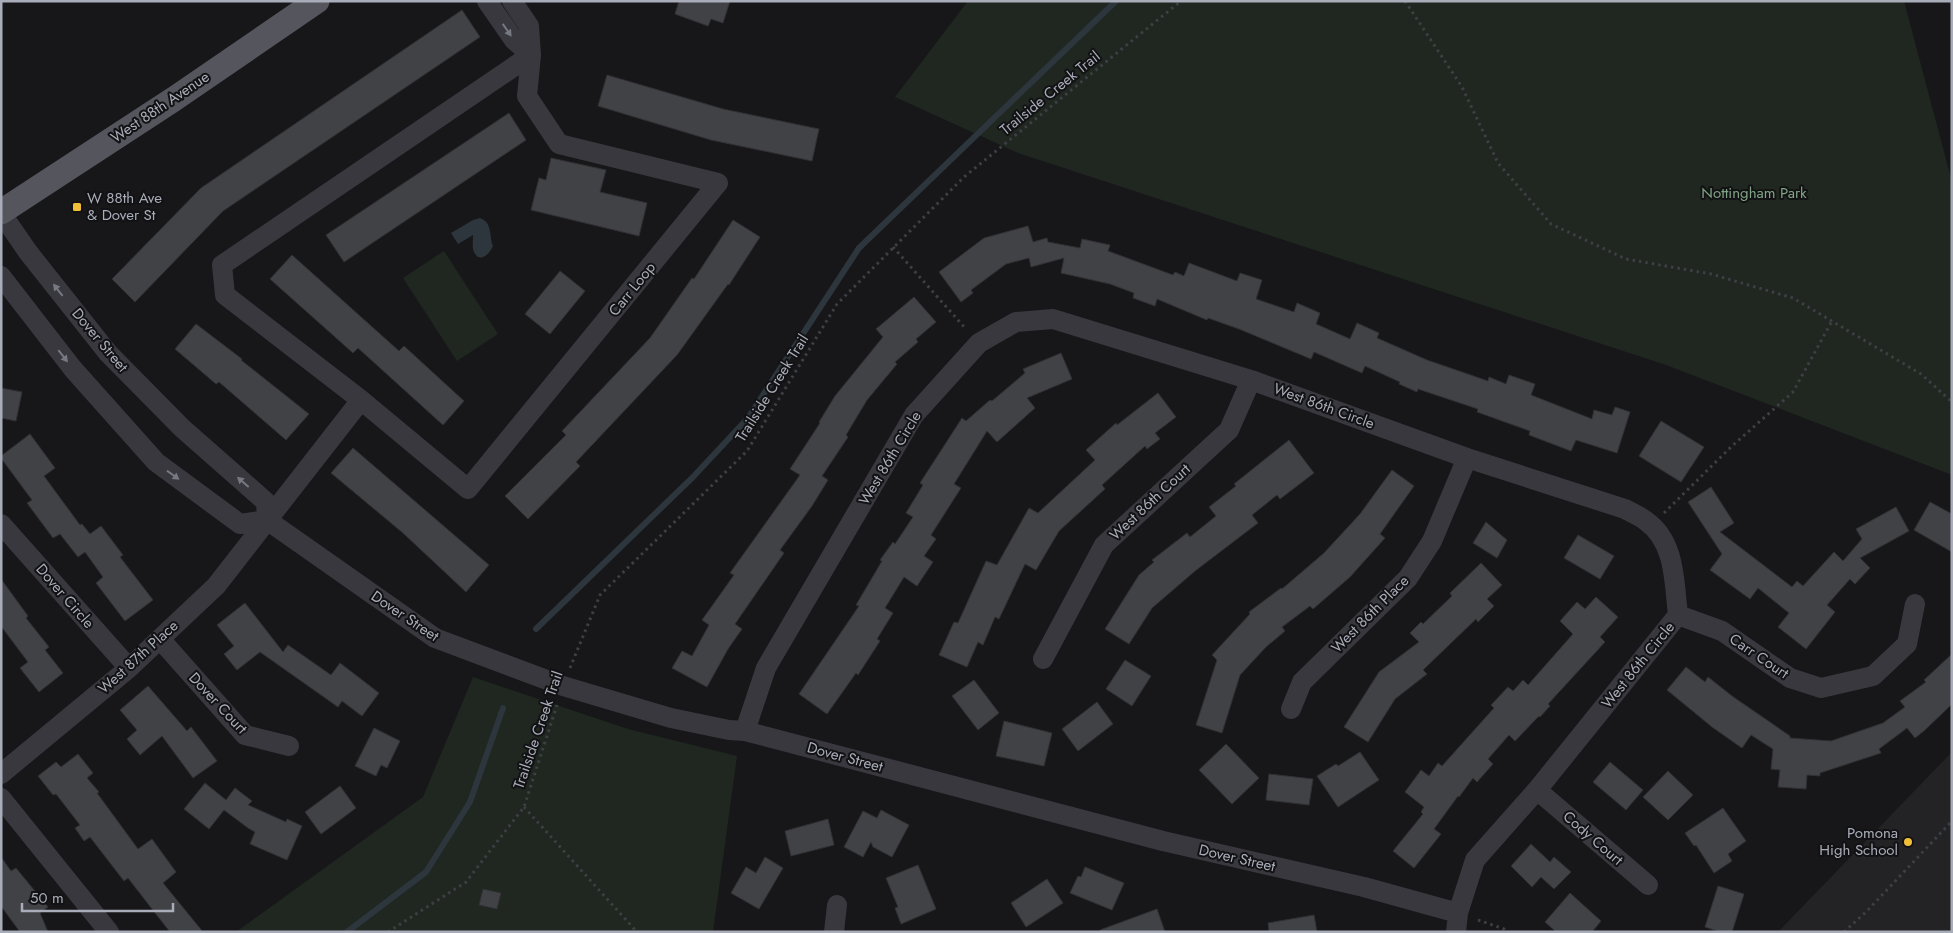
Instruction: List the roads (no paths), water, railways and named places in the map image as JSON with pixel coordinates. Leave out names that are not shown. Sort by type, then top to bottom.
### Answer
[{"type":"main road","name":"West 88th Avenue","points":[[1,213],[174,99],[317,1]]},
{"type":"street","points":[[487,1],[514,40],[531,55]]},
{"type":"street","name":"Carr Loop","points":[[512,1],[529,26],[531,55],[527,96],[559,144],[718,183],[468,489],[361,400],[225,295],[222,265],[531,55]]},
{"type":"street","name":"Dover Street","points":[[1,213],[28,252],[108,353],[182,428],[266,502],[264,524],[435,638],[563,686],[671,718],[729,730],[745,730],[1163,841],[1364,887],[1457,922]]},
{"type":"street","points":[[1,276],[73,368],[156,462],[240,524],[264,524],[361,400]]},
{"type":"street","name":"West 86th Circle","points":[[745,730],[766,668],[914,415],[979,343],[1016,322],[1053,319],[1251,380],[1467,458],[1625,509],[1647,521],[1663,540],[1672,560],[1678,615],[1537,790],[1475,860],[1457,922]]},
{"type":"street","name":"West 86th Court","points":[[1043,659],[1104,545],[1229,430],[1251,380]]},
{"type":"street","name":"West 86th Place","points":[[1291,709],[1302,682],[1408,578],[1432,541],[1467,458]]},
{"type":"street","name":"Dover Circle","points":[[1,524],[129,668]]},
{"type":"street","name":"West 87th Place","points":[[1,774],[129,668],[216,586],[264,524]]},
{"type":"street","name":"Carr Court","points":[[1678,615],[1722,631],[1790,678],[1821,688],[1873,676],[1907,644],[1915,604]]},
{"type":"street","name":"Dover Court","points":[[160,639],[245,735],[289,746]]},
{"type":"street","name":"Cody Court","points":[[1537,790],[1648,885]]},
{"type":"street","points":[[1,798],[109,932]]},
{"type":"street","points":[[834,932],[837,905]]},
{"type":"waterway","points":[[536,629],[693,477],[748,418],[859,248],[1116,1]]},
{"type":"waterway","points":[[347,932],[426,872],[470,802],[503,708]]},
{"type":"place","name":"W 88th Ave & Dover St","points":[[77,207]]},
{"type":"place","name":"Pomona High School","points":[[1908,842]]},
{"type":"park label","name":"Nottingham Park","points":[[1754,193]]}]
